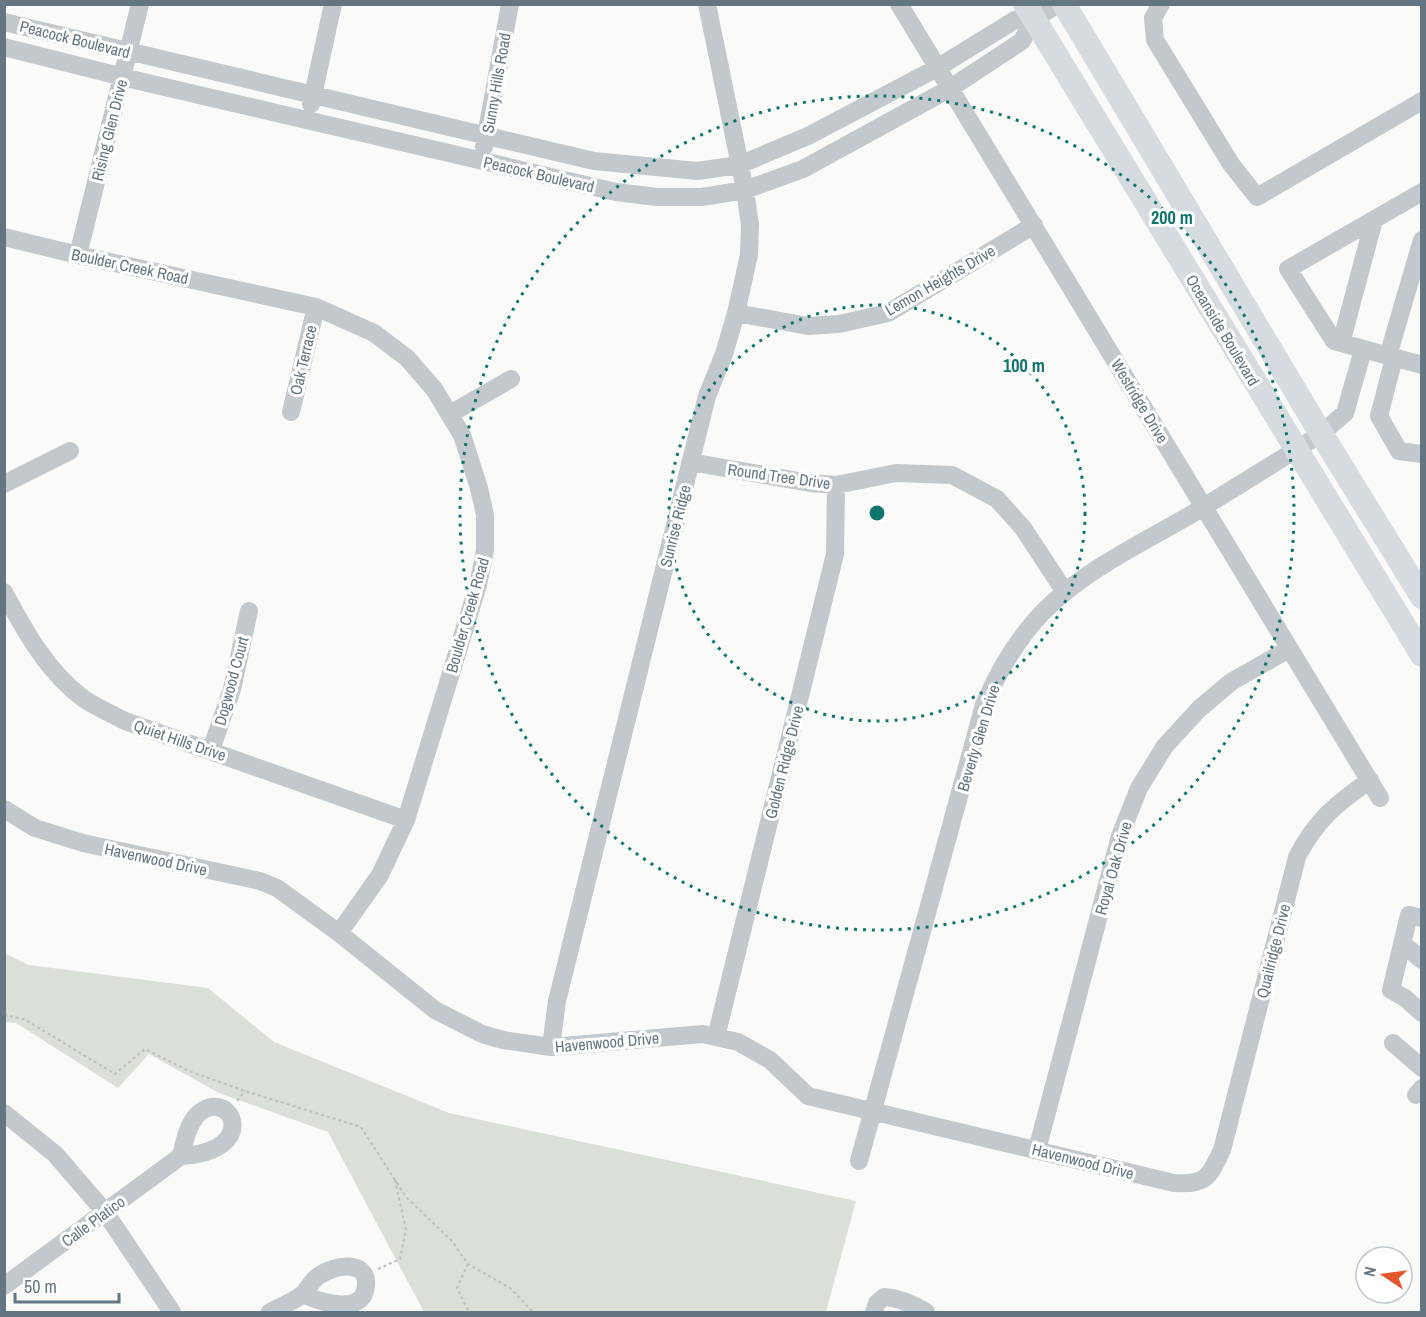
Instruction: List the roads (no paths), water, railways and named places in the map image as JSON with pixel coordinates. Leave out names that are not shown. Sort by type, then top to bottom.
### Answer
[{"type":"main road","name":"Oceanside Boulevard","points":[[1064,4],[1321,434],[1422,597]]},
{"type":"main road","name":"Oceanside Boulevard","points":[[1029,12],[1422,655]]},
{"type":"street","name":"Rising Glen Drive","points":[[78,255],[140,4]]},
{"type":"street","points":[[308,121],[333,4]]},
{"type":"street","name":"Sunny Hills Road","points":[[482,161],[510,4]]},
{"type":"street","name":"Sunrise Ridge","points":[[551,1047],[557,1001],[690,462],[707,396],[724,354],[736,313],[749,255],[750,225],[745,190],[707,4]]},
{"type":"street","name":"Westridge Drive","points":[[899,4],[1380,798]]},
{"type":"street","name":"Peacock Boulevard","points":[[4,22],[594,161],[697,171],[739,165],[808,136],[937,68],[1029,12],[1058,4]]},
{"type":"street","points":[[1161,4],[1154,18],[1155,40],[1231,164],[1257,197],[1422,100]]},
{"type":"street","name":"Peacock Boulevard","points":[[4,47],[122,77],[616,192],[657,197],[702,196],[745,190],[803,169],[950,89],[1022,41],[1029,12]]},
{"type":"street","points":[[1422,192],[1288,269],[1334,341],[1422,365]]},
{"type":"street","points":[[1341,343],[1374,220]]},
{"type":"street","name":"Lemon Heights Drive","points":[[736,313],[808,326],[839,324],[888,313],[1034,225]]},
{"type":"street","name":"Boulder Creek Road","points":[[4,237],[316,307],[374,333],[399,352],[434,389],[462,435],[479,488],[484,515],[485,550],[478,585],[406,820],[380,875],[339,933]]},
{"type":"street","points":[[1422,240],[1391,357],[1379,416],[1399,451],[1422,454]]},
{"type":"street","name":"Oak Terrace","points":[[291,412],[316,307]]},
{"type":"street","name":"Beverly Glen Drive","points":[[860,1161],[984,705],[993,684],[1017,644],[1042,613],[1065,592],[1321,434],[1345,413],[1363,350]]},
{"type":"street","points":[[450,414],[511,379]]},
{"type":"street","points":[[4,484],[70,451]]},
{"type":"street","name":"Round Tree Drive","points":[[690,462],[810,483],[836,485],[896,473],[952,475],[996,499],[1023,528],[1065,592]]},
{"type":"street","name":"Golden Ridge Drive","points":[[716,1036],[835,554],[836,485]]},
{"type":"street","name":"Quiet Hills Drive","points":[[4,592],[27,636],[62,680],[85,699],[125,721],[406,820]]},
{"type":"street","name":"Dogwood Court","points":[[210,750],[232,689],[249,611]]},
{"type":"street","name":"Royal Oak Drive","points":[[1037,1150],[1119,836],[1139,788],[1165,746],[1199,708],[1231,682],[1288,649]]},
{"type":"street","name":"Quailridge Drive","points":[[1222,1150],[1297,857],[1308,834],[1336,804],[1370,780]]},
{"type":"street","name":"Havenwood Drive","points":[[4,809],[35,828],[83,843],[260,881],[277,888],[339,933],[435,1010],[482,1034],[503,1041],[551,1047],[703,1034],[716,1036],[738,1041],[770,1060],[808,1096],[1174,1183],[1192,1185],[1209,1176],[1222,1150]]},
{"type":"street","points":[[1422,918],[1409,915],[1391,990],[1406,998],[1422,1013]]},
{"type":"street","points":[[1402,944],[1422,960]]},
{"type":"street","points":[[1393,1043],[1422,1068]]},
{"type":"street","points":[[4,1113],[55,1154],[105,1212],[172,1312]]},
{"type":"street","name":"Calle Platico","points":[[4,1286],[181,1156]]},
{"type":"street","points":[[270,1312],[303,1294],[319,1275],[330,1270],[355,1266],[363,1271],[367,1282],[364,1296],[356,1302],[343,1305],[317,1300],[303,1294]]},
{"type":"street","points":[[874,1312],[877,1303],[884,1297],[915,1305],[926,1312]]}]
